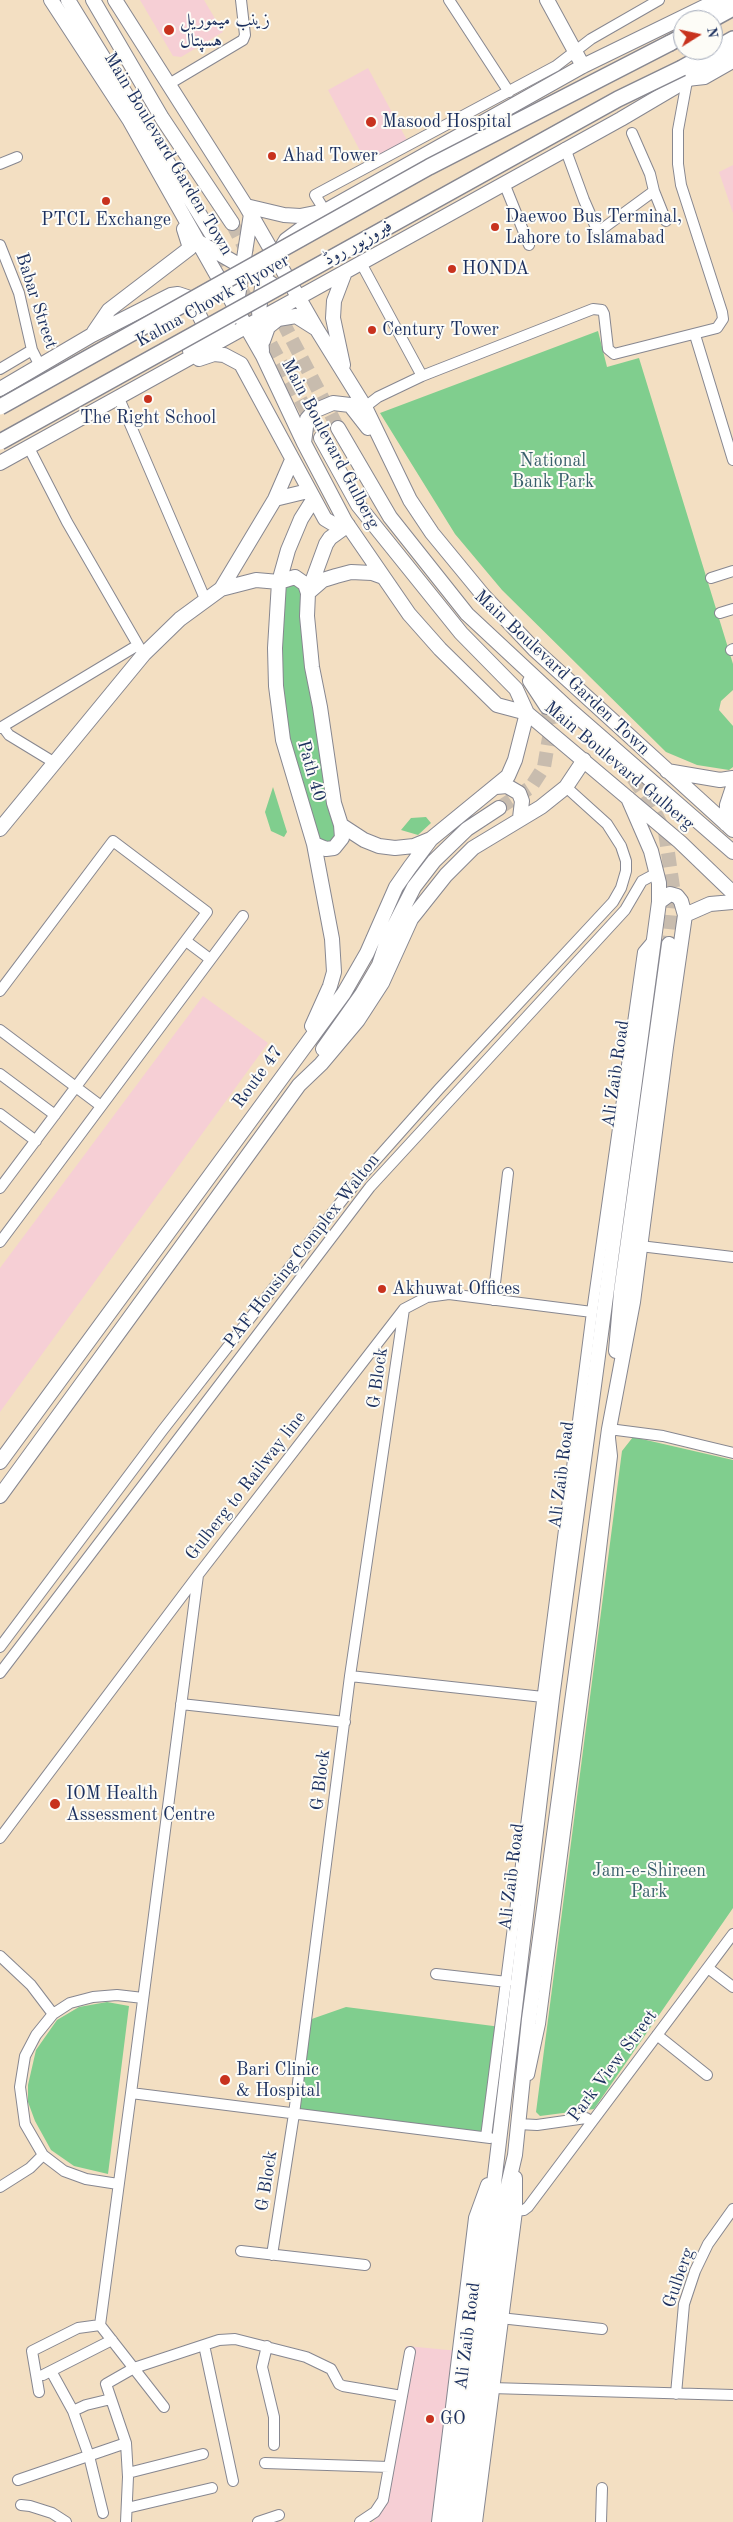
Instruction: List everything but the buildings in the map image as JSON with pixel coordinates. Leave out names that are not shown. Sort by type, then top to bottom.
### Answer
[{"type":"main road","name":"Main Boulevard Garden Town","points":[[51,0],[130,121],[262,356]]},
{"type":"main road","name":"Main Boulevard Garden Town","points":[[68,0],[210,233]]},
{"type":"main road","name":"Main Boulevard Garden Town","points":[[115,0],[249,210],[316,328]]},
{"type":"main road","points":[[547,0],[583,66]]},
{"type":"main road","points":[[262,356],[259,319],[263,279],[286,240],[325,211],[583,66],[706,6],[733,1]]},
{"type":"main road","name":"Main Boulevard Garden Town","points":[[95,3],[162,118],[232,223]]},
{"type":"main road","name":"فیروزپور روڈ","points":[[0,463],[565,148],[684,74],[733,39]]},
{"type":"main road","name":"Kalma Chowk Flyover","points":[[0,407],[430,167],[673,41]]},
{"type":"main road","name":"فیروزپور روڈ","points":[[684,74],[733,53]]},
{"type":"main road","name":"Kalma Chowk Flyover","points":[[0,442],[618,99],[684,74]]},
{"type":"main road","points":[[92,335],[109,310],[190,248],[190,244],[152,161]]},
{"type":"main road","points":[[162,374],[222,331],[236,309],[249,210],[284,216],[300,216],[325,211]]},
{"type":"main road","points":[[198,242],[299,298]]},
{"type":"main road","points":[[345,272],[334,301],[333,318],[345,375]]},
{"type":"main road","points":[[0,390],[92,335],[171,295],[178,294],[190,298],[207,330],[202,341],[162,374]]},
{"type":"main road","points":[[262,356],[263,337],[268,327],[278,319],[296,316],[316,328]]},
{"type":"main road","name":"Main Boulevard Gulberg","points":[[316,328],[365,407],[383,448],[410,500],[432,533],[483,595],[534,648],[730,827]]},
{"type":"main road","points":[[162,374],[214,354],[232,358],[240,364],[311,496],[330,524],[347,523]]},
{"type":"main road","name":"Main Boulevard Gulberg","points":[[262,356],[304,443],[347,523],[409,614],[440,649],[497,705],[527,713],[680,842],[733,893]]},
{"type":"main road","points":[[304,443],[307,419],[314,411],[333,403],[350,406],[383,448]]},
{"type":"main road","name":"Main Boulevard Garden Town","points":[[338,428],[378,498],[402,534],[467,614],[569,709],[733,852]]},
{"type":"main road","points":[[321,438],[358,505],[461,633],[516,689],[527,713]]},
{"type":"main road","points":[[0,829],[55,763],[141,649],[221,589],[275,499],[292,460]]},
{"type":"main road","points":[[275,499],[311,496]]},
{"type":"main road","name":"Path 40","points":[[301,1050],[330,986],[334,972],[332,939],[314,844],[292,776],[278,712],[275,648],[279,582],[288,550],[311,496]]},
{"type":"main road","name":"Path 40","points":[[341,824],[334,802],[307,628],[308,593],[326,544],[347,523]]},
{"type":"main road","points":[[221,589],[256,580],[279,582],[295,577],[304,584],[308,593],[323,580],[351,572],[372,573],[383,577]]},
{"type":"main road","points":[[517,661],[547,707]]},
{"type":"main road","points":[[569,709],[633,778]]},
{"type":"main road","name":"Route 47","points":[[0,1462],[353,980],[396,887],[431,839],[508,776],[512,768],[527,713]]},
{"type":"main road","points":[[299,1085],[321,1064],[358,1020],[386,976],[411,919],[446,876],[472,848],[541,807],[566,787],[584,760]]},
{"type":"main road","points":[[667,771],[720,780],[733,778]]},
{"type":"main road","points":[[496,787],[507,786],[519,793],[522,801],[520,818]]},
{"type":"main road","points":[[730,827],[727,805],[733,787]]},
{"type":"main road","name":"Ali Zaib Road","points":[[450,2522],[496,2164],[492,2138],[659,902],[657,874],[651,851],[628,798]]},
{"type":"main road","points":[[0,1496],[299,1085],[362,994],[379,965],[388,938],[414,887],[434,861],[467,829],[499,808]]},
{"type":"main road","points":[[314,844],[326,849],[334,848],[342,838],[341,824]]},
{"type":"main road","points":[[341,824],[364,840],[379,846],[414,846],[431,839]]},
{"type":"main road","points":[[659,902],[670,894],[677,896],[681,900],[685,915],[710,904],[733,902]]},
{"type":"main road","name":"Ali Zaib Road","points":[[475,2522],[515,2211],[515,2155],[529,2019],[609,1428],[633,1302],[685,915]]},
{"type":"main road","points":[[609,1428],[621,1292],[669,944]]},
{"type":"main road","name":"Ali Zaib Road","points":[[464,2522],[504,2202],[515,2155]]},
{"type":"main road","name":"Ali Zaib Road","points":[[439,2522],[476,2218],[496,2164]]},
{"type":"street","points":[[169,84],[243,40],[245,35],[240,0]]},
{"type":"street","points":[[449,0],[509,92]]},
{"type":"street","points":[[325,211],[315,195],[556,66],[574,50],[657,0]]},
{"type":"street","points":[[365,407],[378,397],[422,376],[593,309],[602,310],[604,314],[608,349],[614,354],[717,328],[723,319],[680,178],[678,130],[684,74],[705,78],[733,63]]},
{"type":"street","points":[[632,133],[650,174],[654,191],[666,222]]},
{"type":"street","points":[[565,148],[598,232],[654,191]]},
{"type":"street","points":[[0,164],[17,157]]},
{"type":"street","points":[[504,183],[529,245]]},
{"type":"street","name":"Babar Street","points":[[0,245],[19,293],[32,350],[40,366]]},
{"type":"street","points":[[361,263],[422,376]]},
{"type":"street","points":[[695,335],[733,460]]},
{"type":"street","points":[[0,369],[32,350]]},
{"type":"street","points":[[118,396],[206,601]]},
{"type":"street","points":[[28,446],[67,522],[141,649],[2,727],[10,735],[55,763]]},
{"type":"street","points":[[711,578],[733,571]]},
{"type":"street","points":[[720,613],[733,609]]},
{"type":"street","name":"PAF Housing Complex Walton","points":[[0,1646],[162,1431],[358,1180],[438,1089],[613,902],[621,888],[626,871],[626,861],[621,846],[607,824],[566,787]]},
{"type":"street","points":[[0,991],[113,841],[207,912],[0,1188]]},
{"type":"street","name":"PAF Housing Complex Walton","points":[[0,1673],[370,1187],[625,910],[642,881],[657,874]]},
{"type":"street","points":[[0,1242],[243,916]]},
{"type":"street","points":[[131,2092],[492,2138],[507,1982],[592,1312],[643,952],[654,939]]},
{"type":"street","points":[[186,941],[210,959]]},
{"type":"street","points":[[0,1030],[101,1106]]},
{"type":"street","points":[[0,1074],[55,1115]]},
{"type":"street","points":[[0,1114],[36,1141]]},
{"type":"street","points":[[493,1300],[508,1173]]},
{"type":"street","points":[[640,1246],[733,1257]]},
{"type":"street","name":"Gulberg to Railway line","points":[[0,1838],[198,1575],[404,1309],[427,1297],[449,1294],[592,1312]]},
{"type":"street","name":"G Block","points":[[272,2255],[294,2114],[350,1676],[404,1309]]},
{"type":"street","points":[[609,1428],[663,1436],[733,1453]]},
{"type":"street","points":[[164,2407],[100,2324],[198,1575]]},
{"type":"street","points":[[350,1676],[543,1698]]},
{"type":"street","points":[[181,1704],[345,1722]]},
{"type":"street","name":"Park View Street","points":[[515,2211],[521,2212],[528,2207],[733,1934]]},
{"type":"street","points":[[0,1956],[31,1985],[53,2014]]},
{"type":"street","points":[[708,1968],[733,1987]]},
{"type":"street","points":[[436,1974],[507,1982]]},
{"type":"street","points":[[118,2184],[86,2179],[71,2174],[43,2155],[24,2124],[20,2087],[25,2056],[36,2035],[53,2014],[70,2003],[93,1997],[116,1995],[143,1998]]},
{"type":"street","points":[[657,2035],[707,2074]]},
{"type":"street","points":[[518,2124],[537,2126],[586,2118],[591,2121]]},
{"type":"street","points":[[0,2187],[30,2168],[43,2155]]},
{"type":"street","name":"Gulberg","points":[[676,2394],[684,2304],[695,2271],[708,2244],[733,2209]]},
{"type":"street","points":[[240,2251],[365,2265]]},
{"type":"street","points":[[500,2318],[602,2329]]},
{"type":"street","points":[[40,2392],[32,2352],[78,2328],[100,2324]]},
{"type":"street","points":[[126,2522],[128,2473],[126,2443],[106,2384],[134,2368],[219,2340],[235,2339],[306,2357],[331,2369],[339,2384],[343,2386],[402,2396]]},
{"type":"street","points":[[103,2513],[88,2456],[73,2411],[47,2373],[112,2340]]},
{"type":"street","points":[[204,2345],[233,2480]]},
{"type":"street","points":[[267,2346],[262,2367],[274,2416],[274,2445]]},
{"type":"street","points":[[360,2522],[372,2518],[383,2500],[410,2352]]},
{"type":"street","points":[[491,2388],[733,2395]]},
{"type":"street","points":[[73,2411],[86,2405],[111,2399]]},
{"type":"street","points":[[18,2480],[126,2443]]},
{"type":"street","points":[[128,2473],[204,2454]]},
{"type":"street","points":[[265,2463],[389,2467]]},
{"type":"street","points":[[127,2508],[212,2488]]},
{"type":"street","points":[[601,2522],[602,2488]]},
{"type":"street","points":[[21,2505],[52,2513],[66,2522]]},
{"type":"street","points":[[258,2522],[279,2516]]},
{"type":"shaded area","points":[[140,0],[204,0],[223,32],[181,57],[173,56]]},
{"type":"shaded area","name":"Masood Hospital","points":[[368,68],[408,142],[367,164],[328,90]]},
{"type":"shaded area","points":[[733,165],[733,213],[719,172]]},
{"type":"shaded area","points":[[203,996],[268,1043],[0,1412],[0,1268]]},
{"type":"shaded area","points":[[406,2346],[459,2351],[439,2522],[374,2522],[375,2512],[387,2502]]},
{"type":"green space","name":"National Bank Park","points":[[598,331],[607,367],[639,358],[733,664],[733,690],[721,701],[719,710],[733,726],[733,767],[729,770],[697,765],[666,752],[502,590],[455,534],[380,413]]},
{"type":"green space","points":[[300,580],[338,845],[314,844],[283,740],[279,582]]},
{"type":"green space","points":[[273,787],[287,832],[284,837],[271,831],[265,812]]},
{"type":"green space","points":[[426,817],[431,823],[418,835],[401,830],[411,818]]},
{"type":"green space","name":"Jam-e-Shireen Park","points":[[633,1437],[733,1460],[733,1908],[594,2109],[540,2116],[536,2112],[622,1451]]},
{"type":"green space","points":[[107,2002],[129,2006],[108,2174],[74,2166],[51,2150],[35,2121],[28,2102],[28,2085],[36,2050],[57,2020],[79,2007]]},
{"type":"green space","points":[[346,2007],[501,2027],[486,2137],[294,2114],[306,2021]]},
{"type":"tunnel","points":[[232,223],[249,256]]},
{"type":"tunnel","points":[[211,233],[321,438]]},
{"type":"tunnel","points":[[263,284],[338,428]]},
{"type":"tunnel","points":[[499,808],[531,787],[544,767],[551,726],[547,707]]},
{"type":"tunnel","points":[[633,778],[649,801],[665,832],[674,894],[669,944]]},
{"type":"place","name":"زینب میموریل ہسپتال","points":[[169,30]]},
{"type":"place","name":"Masood Hospital","points":[[371,122]]},
{"type":"place","name":"Ahad Tower","points":[[272,156]]},
{"type":"place","name":"PTCL Exchange","points":[[106,201]]},
{"type":"place","name":"Daewoo Bus Terminal, Lahore to Islamabad","points":[[495,227]]},
{"type":"place","name":"HONDA","points":[[452,269]]},
{"type":"place","name":"Century Tower","points":[[372,330]]},
{"type":"place","name":"The Right School","points":[[148,399]]},
{"type":"place","name":"Akhuwat Offices","points":[[382,1289]]},
{"type":"place","name":"IOM Health Assessment Centre","points":[[55,1804]]},
{"type":"place","name":"Bari Clinic & Hospital","points":[[225,2080]]},
{"type":"place","name":"GO","points":[[430,2419]]}]
